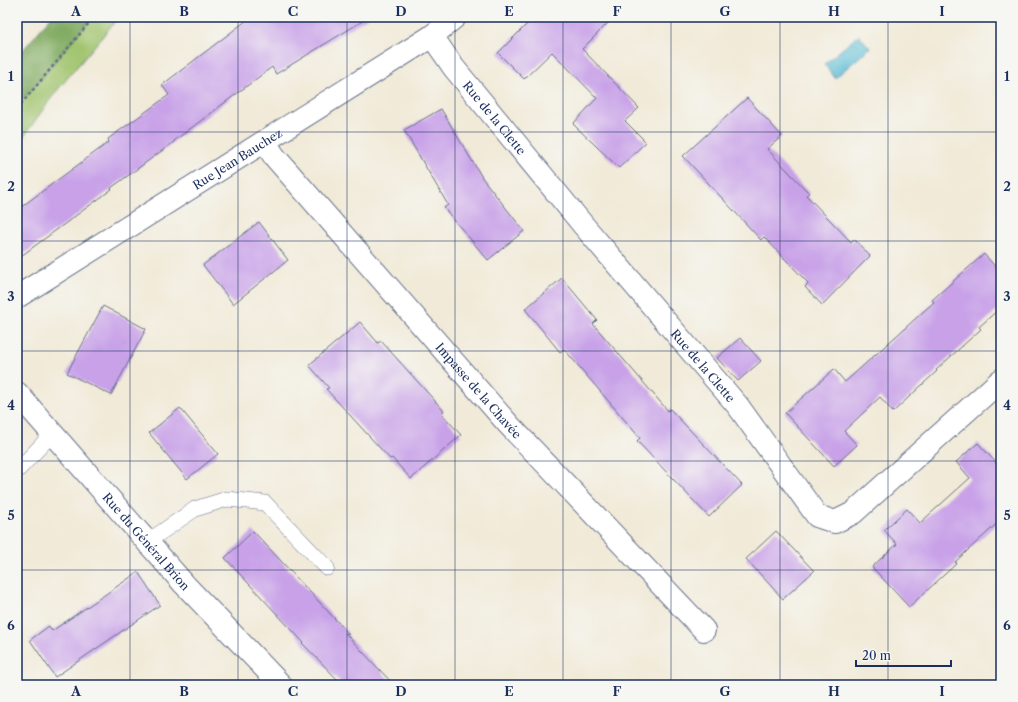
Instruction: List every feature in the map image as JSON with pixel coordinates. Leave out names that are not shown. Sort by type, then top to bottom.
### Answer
[{"type":"street","name":"Rue Jean Bauchez","points":[[17,297],[432,36],[455,17]]},
{"type":"street","name":"Rue de la Clette","points":[[432,36],[454,68],[584,226],[738,406],[817,516],[835,522],[853,513],[1001,380]]},
{"type":"street","name":"Impasse de la Chavée","points":[[265,142],[274,156],[509,425],[704,630]]},
{"type":"street","name":"Rue du Général Brion","points":[[17,393],[184,584],[281,685]]},
{"type":"lane","points":[[17,471],[52,434]]},
{"type":"lane","points":[[147,542],[195,509],[227,499],[265,503],[327,568]]},
{"type":"path","points":[[17,109],[94,17]]},
{"type":"green space","points":[[51,17],[92,17],[23,100],[17,100],[17,57]]},
{"type":"green space","points":[[92,17],[119,17],[55,93],[17,146],[17,100],[23,100]]},
{"type":"water","points":[[859,35],[870,48],[835,78],[824,64]]},
{"type":"building","points":[[251,17],[369,17],[276,74],[272,67],[111,188],[112,189],[17,259],[17,210],[109,142],[108,139],[169,95],[162,85]]},
{"type":"building","points":[[534,17],[614,17],[582,49],[639,108],[625,121],[646,142],[619,168],[573,124],[597,98],[552,52],[524,79],[498,53]]},
{"type":"building","points":[[747,98],[782,136],[767,149],[809,193],[806,195],[851,242],[854,239],[870,256],[822,305],[805,287],[808,283],[764,237],[761,240],[683,156]]},
{"type":"building","points":[[441,109],[483,179],[524,231],[488,260],[444,208],[448,205],[404,130]]},
{"type":"building","points":[[259,222],[288,260],[233,304],[203,265]]},
{"type":"building","points":[[984,254],[1001,273],[1001,307],[979,327],[981,329],[893,412],[880,397],[844,431],[857,445],[834,466],[785,413],[834,369],[845,382],[934,302],[932,300]]},
{"type":"building","points":[[562,278],[597,320],[593,324],[668,411],[670,409],[742,485],[709,517],[637,441],[640,438],[564,349],[560,352],[525,309]]},
{"type":"building","points":[[103,306],[146,329],[111,395],[67,373]]},
{"type":"building","points":[[360,322],[378,343],[381,341],[444,411],[441,413],[461,435],[411,479],[392,458],[390,459],[326,389],[329,388],[309,365]]},
{"type":"building","points":[[740,338],[761,361],[738,381],[717,358]]},
{"type":"building","points":[[180,408],[218,454],[187,479],[149,433]]},
{"type":"building","points":[[978,443],[1001,468],[1001,520],[909,607],[872,567],[897,544],[884,530],[907,509],[920,523],[970,478],[956,462]]},
{"type":"building","points":[[253,531],[349,634],[345,633],[394,685],[343,685],[302,643],[303,642],[225,558]]},
{"type":"building","points":[[776,531],[814,571],[783,599],[746,559]]},
{"type":"building","points":[[138,572],[160,605],[55,677],[30,640],[49,626],[52,631]]}]
